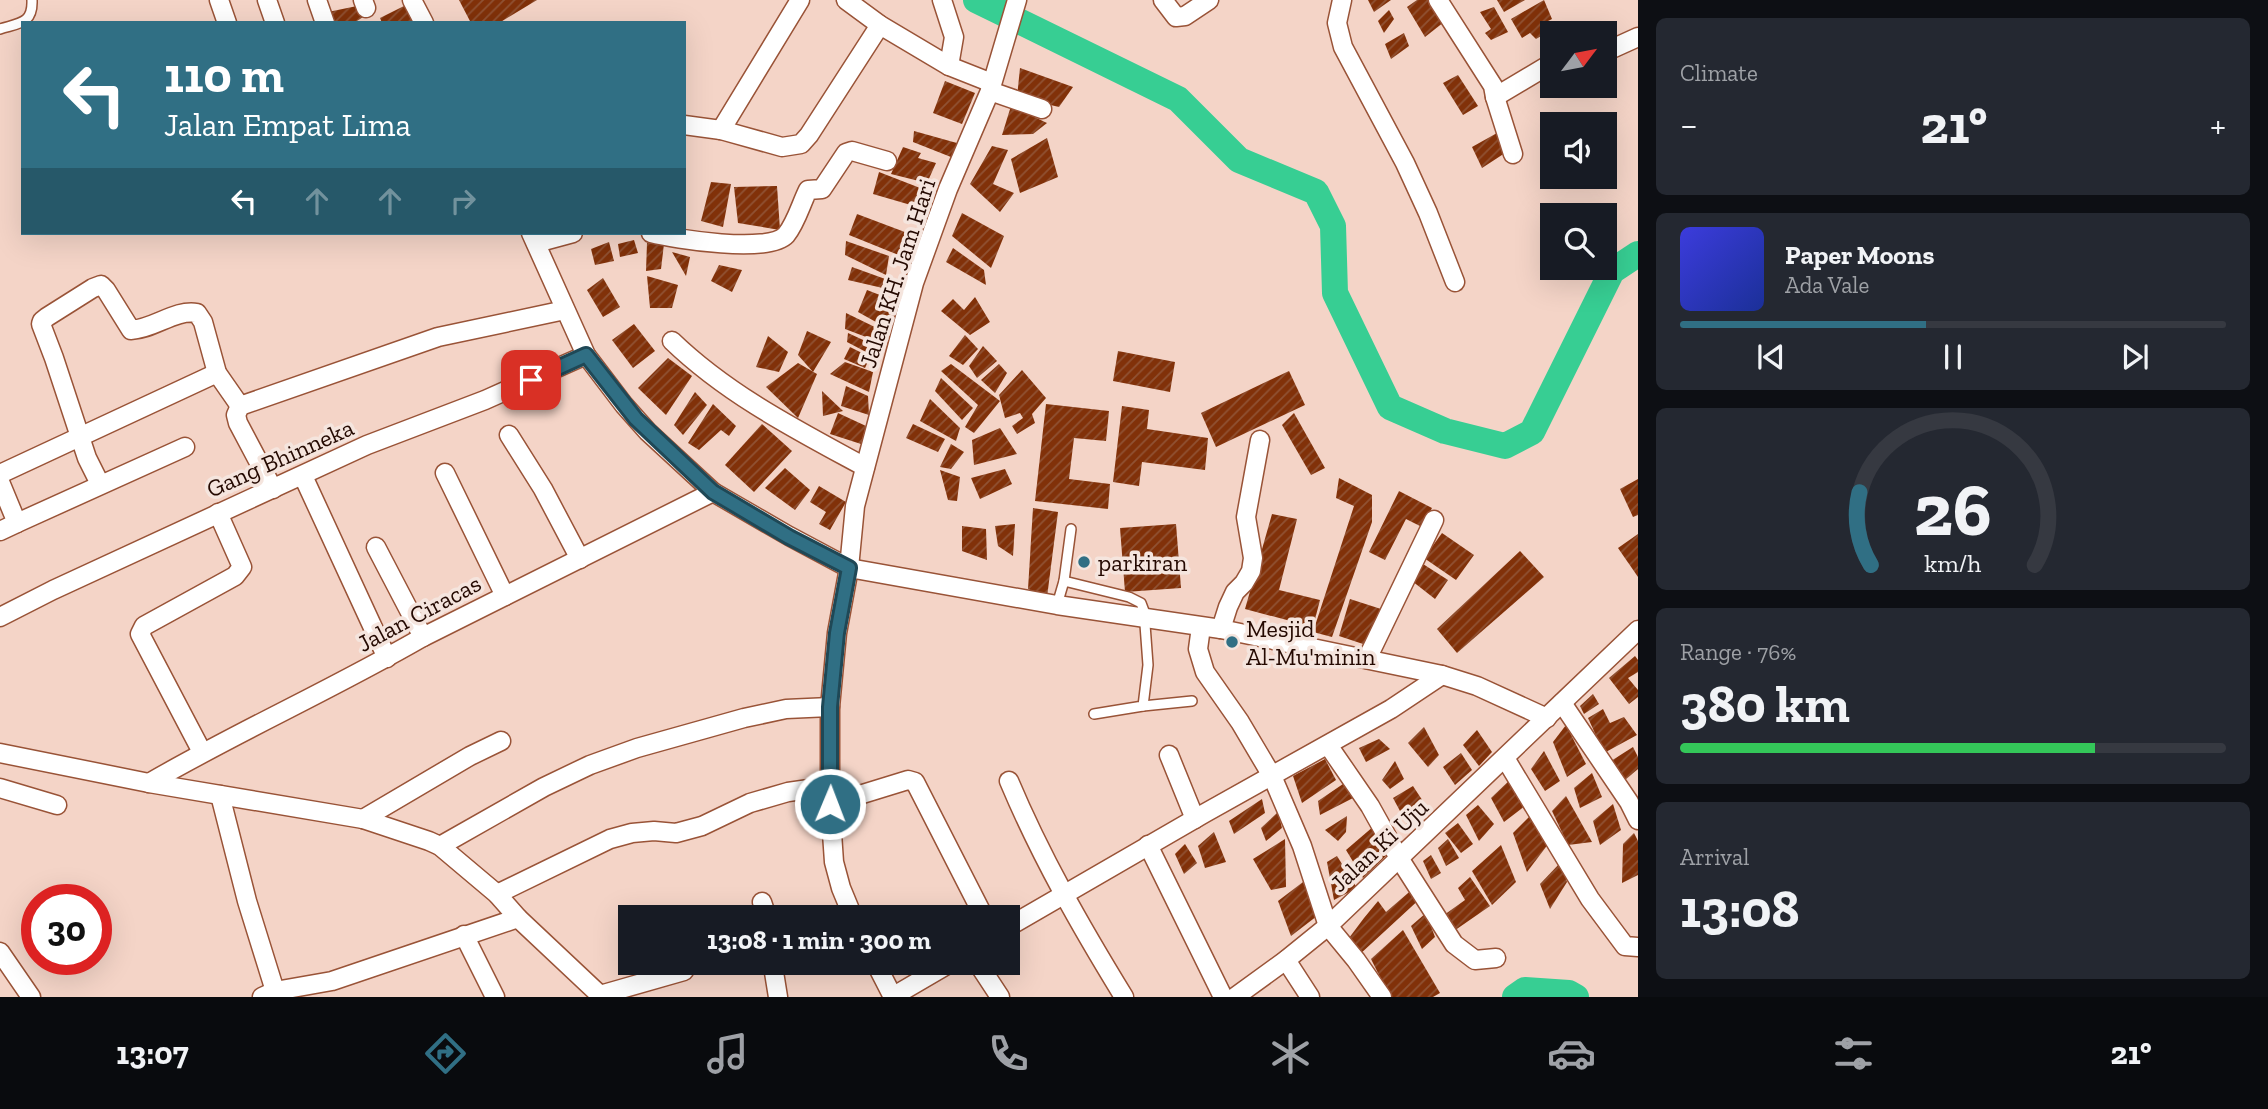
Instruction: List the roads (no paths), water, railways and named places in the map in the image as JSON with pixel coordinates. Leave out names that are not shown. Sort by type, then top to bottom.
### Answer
[{"type":"street","points":[[219,0],[226,21]]},
{"type":"street","points":[[267,0],[274,21]]},
{"type":"street","points":[[317,0],[324,21]]},
{"type":"street","points":[[412,0],[423,21]]},
{"type":"street","points":[[721,130],[800,0]]},
{"type":"street","points":[[846,0],[880,25],[949,66],[1042,108]]},
{"type":"street","points":[[942,0],[954,37],[949,66]]},
{"type":"street","name":"Jalan KH. Jam Hari","points":[[849,568],[855,506],[918,270],[948,188],[991,87],[1017,0]]},
{"type":"street","points":[[1163,0],[1176,17],[1185,16],[1209,0]]},
{"type":"street","points":[[1342,0],[1337,23],[1343,47],[1405,163],[1455,282]]},
{"type":"street","points":[[1438,0],[1488,75],[1513,154]]},
{"type":"street","points":[[686,125],[721,130],[782,147],[801,144],[810,135],[880,25]]},
{"type":"street","points":[[1617,47],[1638,37]]},
{"type":"street","points":[[1495,97],[1540,70]]},
{"type":"street","points":[[659,235],[675,239],[751,245],[774,242],[786,234],[808,190],[822,188],[846,153],[852,151],[887,161]]},
{"type":"street","points":[[557,235],[533,238],[586,355],[632,414],[713,492],[789,537],[849,568],[1057,605],[1221,629],[1442,675],[1477,686],[1547,718]]},
{"type":"street","points":[[100,484],[87,458],[41,324],[47,317],[93,288],[101,285],[106,289],[131,330],[142,329],[187,311],[197,313],[203,322],[218,373],[240,406]]},
{"type":"street","points":[[273,489],[238,423],[236,415],[240,406],[438,337],[565,310]]},
{"type":"street","points":[[671,341],[724,385],[799,433],[865,467]]},
{"type":"street","name":"Gang Bhinneka","points":[[0,618],[53,590],[367,445],[485,400],[586,355]]},
{"type":"street","points":[[0,474],[218,373]]},
{"type":"street","points":[[509,435],[543,489],[580,559]]},
{"type":"street","points":[[1221,629],[1235,592],[1251,571],[1253,558],[1247,517],[1260,440]]},
{"type":"street","points":[[0,531],[185,447]]},
{"type":"street","points":[[445,473],[505,596]]},
{"type":"street","points":[[303,476],[387,658]]},
{"type":"street","points":[[0,482],[17,523]]},
{"type":"street","name":"Jalan Ciracas","points":[[149,783],[202,752],[713,492]]},
{"type":"street","points":[[202,752],[140,634],[144,626],[234,576],[242,567],[218,513]]},
{"type":"street","points":[[1367,659],[1434,520]]},
{"type":"street","points":[[376,547],[424,638]]},
{"type":"street","points":[[848,905],[834,862],[830,795],[830,707],[837,633],[849,568]]},
{"type":"street","points":[[1200,627],[1198,649],[1205,673],[1240,722],[1272,776],[1302,846],[1328,926],[1382,997]]},
{"type":"street","name":"Jalan Ki Uju","points":[[1235,997],[1328,926],[1638,630]]},
{"type":"street","points":[[1020,920],[1391,709],[1442,675]]},
{"type":"street","points":[[1562,703],[1638,820]]},
{"type":"street","points":[[440,846],[544,787],[590,765],[637,748],[786,709],[830,707]]},
{"type":"street","points":[[363,819],[470,756],[501,741]]},
{"type":"street","points":[[1328,745],[1370,806],[1399,858],[1454,944],[1475,960],[1496,958]]},
{"type":"street","points":[[0,753],[149,783],[363,819],[440,846],[497,894],[518,918],[601,996],[671,975]]},
{"type":"street","points":[[1168,755],[1195,819]]},
{"type":"street","points":[[1505,758],[1590,899],[1625,946],[1638,947]]},
{"type":"street","points":[[497,894],[622,836],[654,831],[676,832],[702,826],[750,803],[788,792],[830,795],[908,780],[915,782],[978,905]]},
{"type":"street","points":[[1009,781],[1032,835],[1063,895],[1124,997]]},
{"type":"street","points":[[0,788],[57,805]]},
{"type":"street","points":[[219,795],[268,994],[332,981],[518,918]]},
{"type":"street","points":[[1148,845],[1223,997]]},
{"type":"street","points":[[464,935],[495,997]]},
{"type":"street","points":[[0,952],[31,997]]},
{"type":"street","points":[[1286,960],[1311,997]]},
{"type":"street","points":[[774,975],[778,997]]},
{"type":"street","points":[[882,975],[893,997],[930,975]]},
{"type":"street","points":[[985,975],[1000,997]]},
{"type":"lane","points":[[26,21],[32,14],[32,0]]},
{"type":"lane","points":[[0,29],[21,23]]},
{"type":"lane","points":[[1057,605],[1064,581],[1071,529]]},
{"type":"lane","points":[[1064,581],[1135,599],[1141,603],[1148,665],[1143,706]]},
{"type":"lane","points":[[1094,713],[1192,701]]},
{"type":"waterway","points":[[976,0],[1178,99],[1239,160],[1316,192],[1333,226],[1335,293],[1390,407],[1445,431],[1505,446],[1532,432],[1612,271],[1638,254]]},
{"type":"waterway","points":[[1515,997],[1525,990],[1569,993],[1576,997]]},
{"type":"place","name":"parkiran","points":[[1084,562]]},
{"type":"place","name":"Mesjid Al-Mu'minin","points":[[1232,642]]}]
